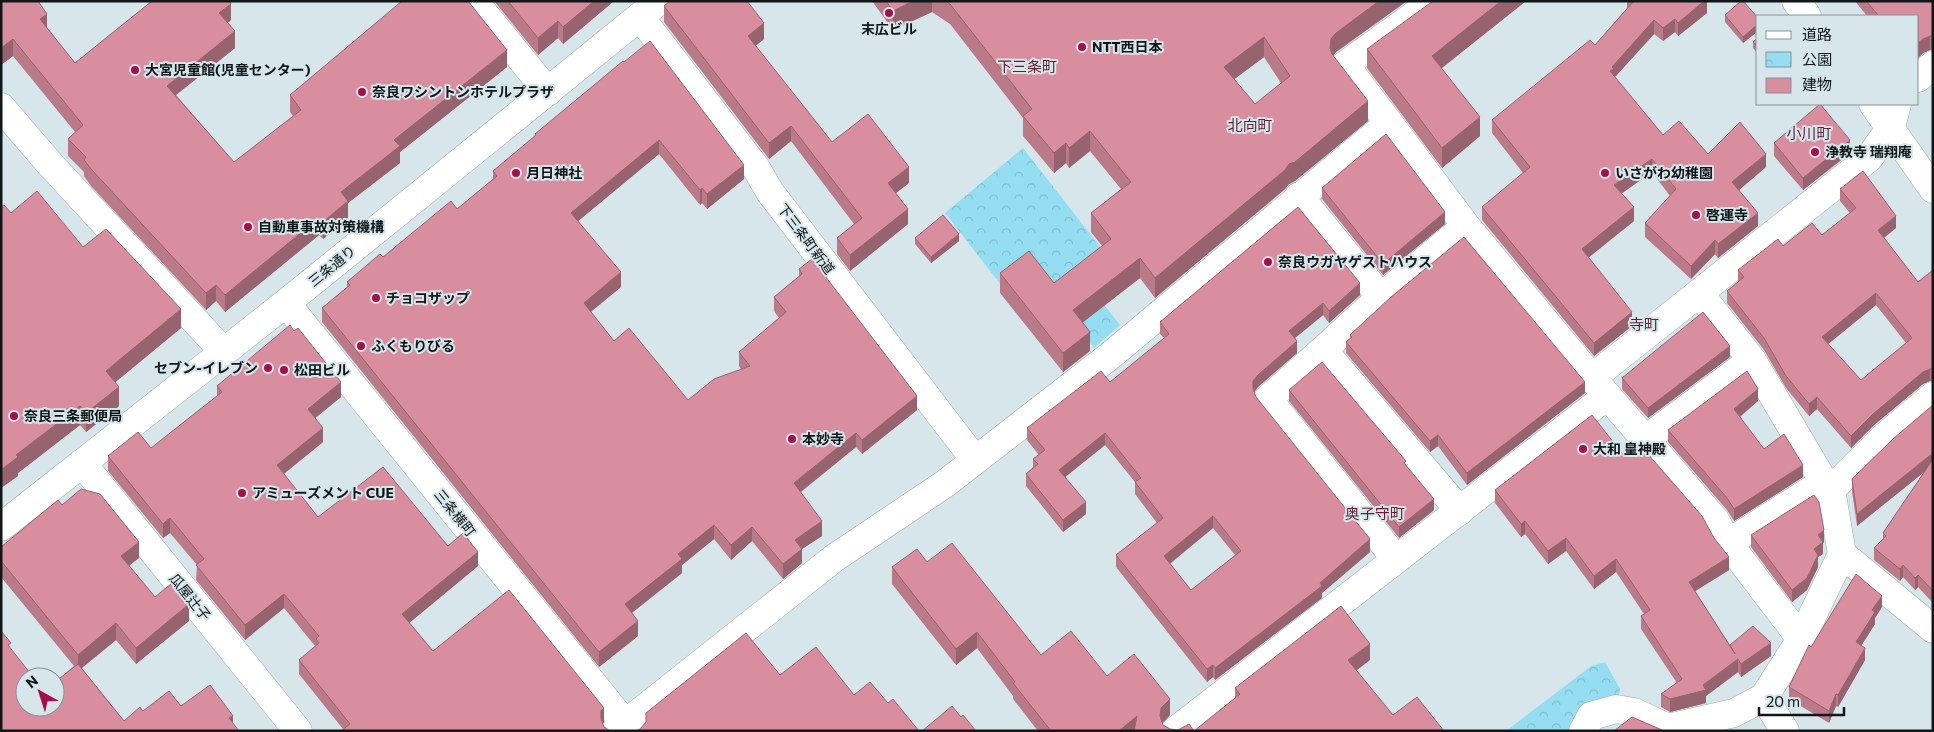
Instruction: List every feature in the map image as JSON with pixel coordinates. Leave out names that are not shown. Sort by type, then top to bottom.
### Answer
[{"type":"street","points":[[474,1],[548,92]]},
{"type":"street","points":[[1434,1],[1345,65],[1466,226],[1600,387],[1715,520],[1728,543],[1801,639]]},
{"type":"street","points":[[1796,1],[1806,15]]},
{"type":"street","name":"三条通り","points":[[1,527],[286,303],[649,9]]},
{"type":"street","name":"下三条町新道","points":[[649,9],[975,460]]},
{"type":"street","points":[[1919,77],[1933,65]]},
{"type":"street","points":[[1875,105],[1894,115],[1933,189]]},
{"type":"street","points":[[1,107],[50,164],[223,351]]},
{"type":"street","points":[[1175,731],[1460,510],[1600,387],[1699,293],[1869,158],[1894,115]]},
{"type":"street","points":[[624,728],[833,559],[946,483],[1111,355],[1299,196],[1389,123]]},
{"type":"street","points":[[1299,196],[1381,296]]},
{"type":"street","points":[[1396,559],[1268,399],[1381,296],[1466,226]]},
{"type":"street","points":[[1699,293],[1752,360],[1827,486],[1842,554],[1933,629]]},
{"type":"street","name":"三条横町","points":[[286,303],[624,728]]},
{"type":"street","points":[[1323,350],[1460,510]]},
{"type":"street","points":[[1646,439],[1752,360]]},
{"type":"street","points":[[1728,543],[1827,486],[1933,396]]},
{"type":"street","name":"瓜屋辻子","points":[[82,463],[298,731]]},
{"type":"street","points":[[1583,731],[1591,716],[1616,709],[1634,712],[1668,728],[1730,722],[1764,698],[1801,639],[1842,554]]},
{"type":"street","points":[[1764,698],[1785,731]]},
{"type":"green space","points":[[1023,148],[1108,257],[1083,278],[1120,325],[1094,348],[1028,261],[1001,285],[945,213]]},
{"type":"green space","points":[[1605,662],[1620,689],[1616,709],[1583,731],[1506,731],[1591,666]]},
{"type":"building","points":[[1,1],[38,1],[47,14],[40,19],[75,63],[152,1],[230,1],[231,4],[219,13],[235,31],[167,86],[234,162],[301,110],[290,95],[402,1],[468,1],[507,50],[394,140],[400,146],[341,192],[348,201],[323,222],[319,218],[225,295],[216,285],[206,293],[91,169],[84,160],[86,157],[68,139],[83,125],[13,39],[1,48]]},
{"type":"building","points":[[508,1],[594,1],[563,27],[558,21],[538,38]]},
{"type":"building","points":[[670,1],[747,1],[764,23],[748,36],[832,142],[868,114],[909,167],[888,183],[908,209],[850,255],[837,238],[862,218],[791,126],[769,143],[664,6]]},
{"type":"building","points":[[886,1],[913,1],[893,11]]},
{"type":"building","points":[[946,1],[1379,1],[1336,33],[1331,39],[1330,48],[1332,54],[1368,101],[1295,162],[1289,164],[1285,170],[1155,278],[1140,258],[1073,310],[1090,332],[1063,353],[1000,273],[1029,251],[1054,283],[1111,239],[1091,213],[1131,182],[1090,131],[1069,148],[1066,143],[1054,153],[1023,116],[1032,109]],"holes":[[[1264,37],[1290,76],[1255,104],[1224,67]]]},
{"type":"building","points":[[1433,1],[1501,1],[1432,56],[1480,117],[1442,148],[1367,49]]},
{"type":"building","points":[[1632,1],[1704,1],[1678,23],[1675,19],[1663,28],[1654,20],[1612,67],[1614,69],[1610,71],[1663,135],[1679,121],[1708,154],[1740,122],[1766,154],[1732,182],[1758,213],[1718,244],[1715,240],[1691,266],[1645,223],[1676,189],[1652,159],[1614,185],[1634,207],[1582,249],[1632,312],[1594,343],[1482,207],[1530,167],[1492,120],[1590,40],[1595,45]]},
{"type":"building","points":[[1743,1],[1756,16],[1756,26],[1743,37],[1725,15]]},
{"type":"building","points":[[1866,1],[1933,1],[1933,36],[1919,42],[1919,15],[1878,15]]},
{"type":"building","points":[[650,41],[744,165],[707,194],[702,188],[700,190],[659,140],[571,213],[621,272],[584,303],[614,341],[629,328],[688,400],[714,379],[750,366],[739,352],[786,312],[774,297],[802,274],[799,269],[812,259],[917,396],[862,440],[856,433],[794,483],[822,521],[795,540],[802,549],[783,564],[752,527],[731,545],[714,525],[678,554],[682,559],[625,604],[638,621],[599,652],[322,308],[350,285],[347,282],[380,254],[383,257],[451,201],[457,209],[497,176],[493,171],[535,134]]},
{"type":"building","points":[[1819,105],[1821,105],[1850,140],[1803,178],[1774,143]]},
{"type":"building","points":[[1386,134],[1445,212],[1383,264],[1322,188]]},
{"type":"building","points":[[1863,171],[1896,216],[1878,230],[1918,282],[1933,270],[1933,369],[1923,372],[1873,414],[1851,436],[1817,397],[1809,404],[1786,376],[1764,338],[1727,291],[1744,277],[1738,270],[1778,239],[1783,246],[1812,223],[1822,235],[1856,208],[1840,189]],"holes":[[[1876,293],[1912,338],[1861,380],[1822,337]]]},
{"type":"building","points":[[37,191],[83,247],[106,229],[181,309],[106,371],[119,387],[86,413],[80,406],[16,455],[18,457],[1,470],[1,207],[4,205],[11,213]]},
{"type":"building","points":[[1298,207],[1360,283],[1329,311],[1323,303],[1289,331],[1297,341],[1258,375],[1253,381],[1253,389],[1256,397],[1370,539],[1320,583],[1322,586],[1215,668],[1213,665],[1207,669],[1116,555],[1163,518],[1135,482],[1141,478],[1105,433],[1059,470],[1086,502],[1063,520],[1026,474],[1038,464],[1033,459],[1045,450],[1027,428],[1101,371],[1110,382],[1169,334],[1160,322]],"holes":[[[1213,516],[1241,551],[1191,590],[1164,556]]]},
{"type":"building","points":[[943,215],[959,234],[931,257],[915,238]]},
{"type":"building","points":[[1464,237],[1585,382],[1467,473],[1438,435],[1430,441],[1346,342],[1352,337],[1350,335],[1391,297]]},
{"type":"building","points":[[1703,312],[1730,346],[1648,408],[1622,378]]},
{"type":"building","points":[[290,325],[294,331],[298,328],[341,382],[308,409],[323,428],[277,465],[318,517],[383,467],[448,546],[463,533],[478,552],[402,614],[433,651],[509,590],[604,708],[601,711],[601,719],[604,727],[610,731],[341,731],[350,724],[299,660],[319,643],[316,639],[319,636],[284,594],[245,625],[196,565],[204,559],[170,518],[163,524],[108,456],[138,432],[151,448],[222,392],[217,386]]},
{"type":"building","points":[[1322,362],[1406,461],[1404,463],[1434,499],[1399,527],[1289,390]]},
{"type":"building","points":[[1747,371],[1758,389],[1734,409],[1764,449],[1784,434],[1803,465],[1734,509],[1727,498],[1668,430]]},
{"type":"building","points":[[1933,405],[1933,453],[1857,514],[1852,479],[1894,438]]},
{"type":"building","points":[[1592,415],[1625,457],[1640,445],[1702,516],[1714,538],[1729,557],[1689,582],[1735,654],[1730,645],[1753,626],[1771,643],[1741,664],[1738,659],[1703,685],[1706,690],[1670,699],[1661,694],[1682,679],[1641,616],[1650,610],[1616,559],[1594,576],[1566,538],[1548,551],[1525,521],[1521,524],[1495,490]]},
{"type":"building","points":[[1933,459],[1933,591],[1918,575],[1915,578],[1903,565],[1900,569],[1874,548],[1886,536],[1883,533]]},
{"type":"building","points":[[81,489],[100,494],[139,542],[121,556],[155,597],[172,583],[189,604],[136,648],[116,623],[78,655],[1,561],[1,547],[58,500],[62,505]]},
{"type":"building","points":[[1814,495],[1819,502],[1824,530],[1818,535],[1823,542],[1814,549],[1818,555],[1807,578],[1792,590],[1751,535]]},
{"type":"building","points":[[952,543],[1041,655],[1071,631],[1107,676],[1134,654],[1170,699],[1161,708],[1160,716],[1163,725],[1170,729],[1178,730],[1189,724],[1194,731],[1134,731],[1137,716],[1119,731],[1051,731],[1013,683],[1015,682],[977,632],[956,649],[892,567],[917,549],[927,562]]},
{"type":"building","points":[[1856,574],[1882,596],[1872,610],[1875,612],[1856,642],[1865,648],[1838,695],[1836,694],[1829,711],[1789,687],[1809,645],[1811,647]]},
{"type":"building","points":[[1341,606],[1370,644],[1348,660],[1393,715],[1417,697],[1444,731],[1194,731],[1240,694],[1235,688]]},
{"type":"building","points":[[1,631],[11,643],[8,645],[25,667],[15,667],[15,717],[65,717],[65,674],[78,664],[124,721],[140,707],[143,711],[169,691],[181,706],[210,685],[233,716],[229,718],[239,731],[1,731]]},
{"type":"building","points":[[746,633],[780,675],[816,647],[854,695],[870,682],[888,703],[893,699],[919,731],[636,731],[646,722],[646,713]]},
{"type":"building","points":[[952,706],[961,717],[963,715],[976,731],[922,731]]},
{"type":"building","points":[[1632,717],[1662,730],[1662,731],[1614,731]]},
{"type":"place","name":"末広ビル","points":[[889,13]]},
{"type":"place","name":"NTT西日本","points":[[1082,47]]},
{"type":"place","name":"大宮児童館(児童センター)","points":[[135,70]]},
{"type":"place","name":"奈良ワシントンホテルプラザ","points":[[362,92]]},
{"type":"place","name":"浄教寺 瑞翔庵","points":[[1815,152]]},
{"type":"place","name":"月日神社","points":[[516,173]]},
{"type":"place","name":"いさがわ幼稚園","points":[[1605,173]]},
{"type":"place","name":"啓運寺","points":[[1696,215]]},
{"type":"place","name":"自動車事故対策機構","points":[[248,227]]},
{"type":"place","name":"奈良ウガヤゲストハウス","points":[[1268,262]]},
{"type":"place","name":"チョコザップ","points":[[376,298]]},
{"type":"place","name":"ふくもりびる","points":[[361,346]]},
{"type":"place","name":"セブン-イレブン","points":[[268,368]]},
{"type":"place","name":"松田ビル","points":[[284,370]]},
{"type":"place","name":"奈良三条郵便局","points":[[14,416]]},
{"type":"place","name":"本妙寺","points":[[792,439]]},
{"type":"place","name":"大和 皇神殿","points":[[1583,449]]},
{"type":"place","name":"アミューズメント CUE","points":[[242,493]]},
{"type":"district","name":"下三条町","points":[[1027,67]]},
{"type":"district","name":"北向町","points":[[1250,126]]},
{"type":"district","name":"小川町","points":[[1809,134]]},
{"type":"district","name":"寺町","points":[[1644,325]]},
{"type":"district","name":"奥子守町","points":[[1375,514]]}]
